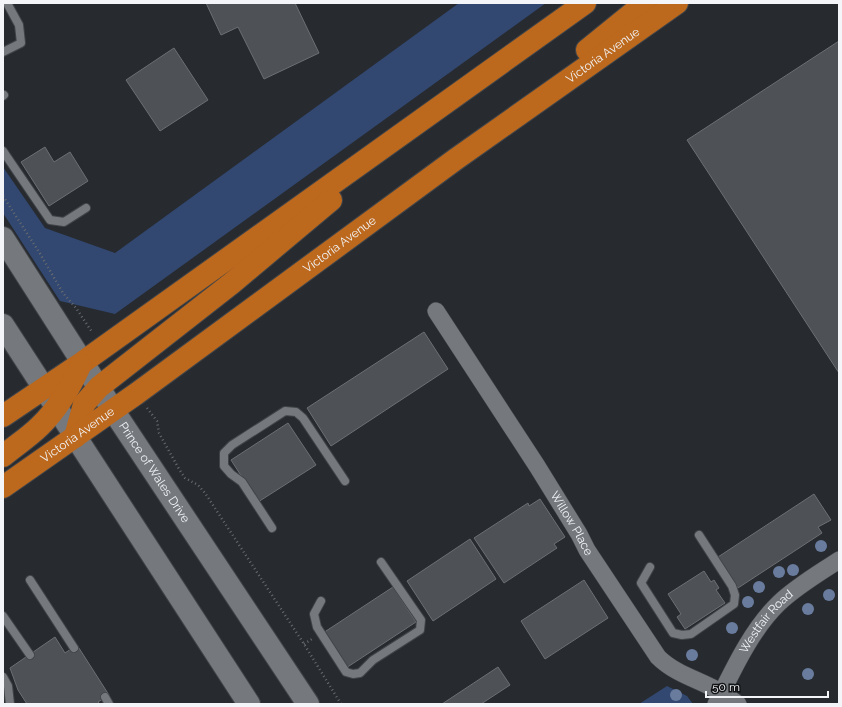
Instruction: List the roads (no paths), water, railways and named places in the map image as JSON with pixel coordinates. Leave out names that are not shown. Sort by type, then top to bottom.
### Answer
[{"type":"highway","points":[[3,416],[83,362],[585,3]]},
{"type":"highway","points":[[456,159],[552,78],[645,3]]},
{"type":"highway","name":"Victoria Avenue","points":[[3,488],[136,394],[456,159],[676,3]]},
{"type":"highway","points":[[75,437],[84,404],[99,387],[232,283],[467,88]]},
{"type":"highway","points":[[3,456],[40,426],[56,408],[72,384],[83,362]]},
{"type":"main road","name":"Prince of Wales Drive","points":[[3,238],[113,410],[308,704]]},
{"type":"main road","points":[[3,325],[249,704]]},
{"type":"street","name":"Willow Place","points":[[436,311],[537,466],[579,534],[587,550],[655,653],[663,662],[719,698],[738,704]]},
{"type":"street","name":"Westfair Road","points":[[719,698],[745,649],[757,630],[778,604],[806,582],[839,560]]},
{"type":"lane","points":[[3,52],[21,43],[19,25],[6,3]]},
{"type":"lane","points":[[3,151],[50,220],[64,222],[86,208]]},
{"type":"lane","points":[[272,528],[242,482],[231,474],[224,466],[224,454],[232,445],[284,411],[296,412],[304,418],[345,481]]},
{"type":"lane","points":[[650,567],[641,584],[650,599],[673,633],[682,636],[691,634],[734,604],[735,595],[732,586],[699,535]]},
{"type":"lane","points":[[321,601],[314,614],[317,627],[346,672],[353,674],[360,673],[373,660],[420,630],[421,620],[381,562]]},
{"type":"lane","points":[[30,580],[74,648]]},
{"type":"lane","points":[[3,616],[30,654]]},
{"type":"lane","points":[[3,677],[8,686],[10,704]]}]
